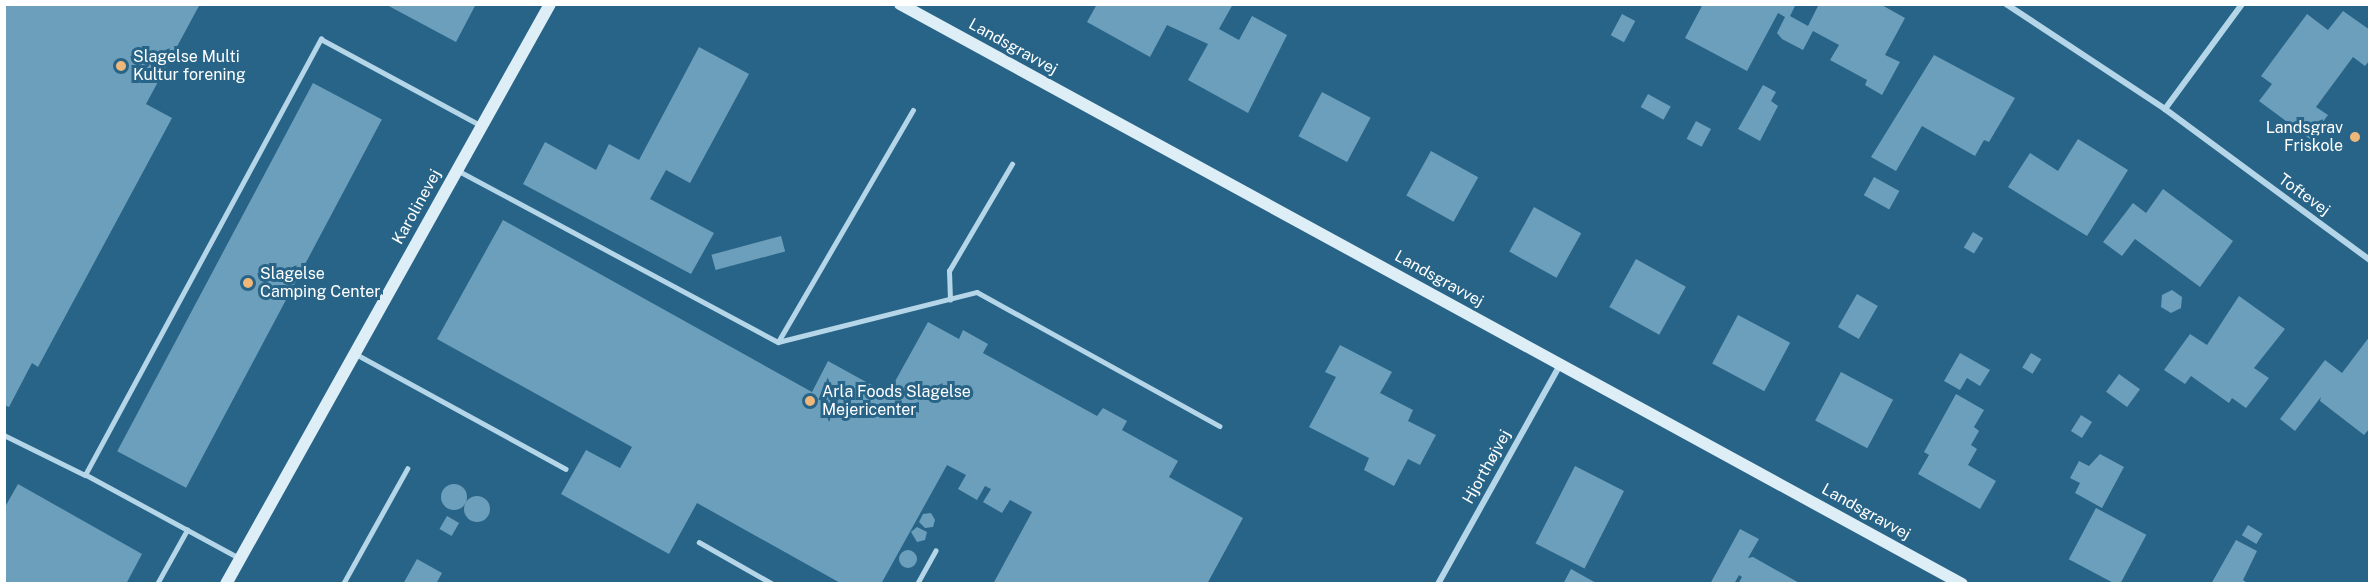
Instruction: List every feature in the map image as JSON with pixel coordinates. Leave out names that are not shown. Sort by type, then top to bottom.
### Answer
[{"type":"street","name":"Karolinevej","points":[[226,584],[550,4]]},
{"type":"street","name":"Landsgravvej","points":[[900,4],[1962,584]]},
{"type":"street","name":"Toftevej","points":[[2006,4],[2165,109],[2370,260]]},
{"type":"street","points":[[2165,109],[2242,4]]},
{"type":"street","name":"Hjorthøjvej","points":[[1438,584],[1560,364]]},
{"type":"lane","points":[[85,475],[321,39],[482,126]]},
{"type":"lane","points":[[778,342],[913,111]]},
{"type":"lane","points":[[950,300],[949,271],[1012,164]]},
{"type":"lane","points":[[457,170],[778,342],[977,292],[1220,426]]},
{"type":"lane","points":[[354,353],[566,469]]},
{"type":"lane","points":[[4,435],[85,475],[240,559]]},
{"type":"lane","points":[[343,584],[407,469]]},
{"type":"lane","points":[[157,584],[187,530]]},
{"type":"lane","points":[[699,543],[773,584]]},
{"type":"lane","points":[[917,584],[935,551]]},
{"type":"building","points":[[4,4],[200,4],[146,104],[172,118],[38,367],[32,363],[9,407],[4,405]]},
{"type":"building","points":[[385,4],[476,4],[456,42]]},
{"type":"building","points":[[1097,4],[1233,4],[1219,29],[1239,40],[1252,16],[1287,35],[1248,113],[1188,80],[1208,44],[1167,25],[1150,57],[1087,22]]},
{"type":"building","points":[[1703,4],[1796,4],[1790,16],[1808,26],[1819,4],[1880,4],[1905,18],[1885,55],[1900,62],[1882,95],[1865,85],[1867,80],[1830,60],[1839,45],[1813,31],[1803,50],[1782,39],[1777,33],[1785,17],[1778,13],[1747,71],[1685,38]]},
{"type":"building","points":[[2343,11],[2370,30],[2370,60],[2365,66],[2353,57],[2316,107],[2328,115],[2310,139],[2259,101],[2272,84],[2261,76],[2307,14],[2328,30]]},
{"type":"building","points":[[1622,14],[1635,21],[1624,42],[1611,35]]},
{"type":"building","points":[[699,47],[749,74],[690,183],[666,170],[650,199],[714,233],[691,274],[523,184],[545,142],[596,170],[609,144],[639,160]]},
{"type":"building","points":[[1934,55],[2015,98],[1989,142],[1984,140],[1975,156],[1922,126],[1896,171],[1871,157]]},
{"type":"building","points":[[313,83],[382,120],[186,488],[117,451]]},
{"type":"building","points":[[1763,85],[1776,92],[1771,101],[1778,106],[1760,141],[1738,129]]},
{"type":"building","points":[[1322,92],[1371,118],[1347,162],[1299,136]]},
{"type":"building","points":[[1648,94],[1671,107],[1663,120],[1641,107]]},
{"type":"building","points":[[1696,121],[1711,129],[1702,147],[1687,139]]},
{"type":"building","points":[[2078,139],[2128,170],[2087,236],[2008,187],[2030,153],[2058,171]]},
{"type":"building","points":[[1431,151],[1478,177],[1454,222],[1406,196]]},
{"type":"building","points":[[1874,177],[1899,191],[1889,209],[1864,195]]},
{"type":"building","points":[[2163,189],[2233,241],[2200,287],[2135,239],[2122,256],[2103,242],[2133,203],[2146,213]]},
{"type":"building","points":[[1534,207],[1581,233],[1557,278],[1509,252]]},
{"type":"building","name":"Arla Foods Slagelse Mejericenter","points":[[503,220],[812,392],[828,361],[888,394],[928,322],[959,339],[963,330],[988,344],[983,353],[1097,416],[1103,408],[1127,421],[1122,430],[1178,461],[1169,477],[1243,518],[1207,584],[993,584],[1032,512],[1010,500],[1002,513],[983,502],[991,489],[985,486],[977,500],[958,489],[966,475],[947,465],[881,584],[842,584],[697,503],[669,554],[561,494],[586,450],[620,468],[632,447],[437,339]]},
{"type":"building","points":[[1973,232],[1983,238],[1974,254],[1964,247]]},
{"type":"building","points":[[781,236],[785,251],[716,270],[711,255]]},
{"type":"building","points":[[1636,259],[1686,287],[1659,335],[1609,307]]},
{"type":"building","points":[[2172,290],[2182,297],[2181,308],[2171,313],[2161,307],[2162,295]]},
{"type":"building","points":[[1857,294],[1878,306],[1859,339],[1838,327]]},
{"type":"building","points":[[2239,296],[2285,329],[2254,368],[2269,378],[2246,408],[2232,398],[2229,403],[2191,376],[2185,384],[2164,370],[2190,334],[2207,345]]},
{"type":"building","points":[[1738,315],[1790,343],[1764,391],[1712,364]]},
{"type":"building","points":[[2370,336],[2370,428],[2364,435],[2320,401],[2321,397],[2295,431],[2280,419],[2325,360],[2342,373]]},
{"type":"building","points":[[1340,345],[1392,372],[1380,393],[1413,410],[1408,421],[1436,435],[1420,465],[1408,459],[1394,486],[1364,470],[1369,458],[1309,427],[1336,377],[1325,372]]},
{"type":"building","points":[[1960,353],[1990,370],[1980,386],[1967,378],[1960,390],[1944,381]]},
{"type":"building","points":[[2031,353],[2041,359],[2033,374],[2022,368]]},
{"type":"building","points":[[1841,372],[1893,400],[1867,448],[1815,421]]},
{"type":"building","points":[[2119,374],[2140,389],[2127,407],[2106,392]]},
{"type":"building","points":[[1956,394],[1984,410],[1974,427],[1979,431],[1971,445],[1977,449],[1968,465],[1996,481],[1980,509],[1918,474],[1929,455],[1924,452]]},
{"type":"building","points":[[2081,415],[2092,422],[2082,438],[2071,431]]},
{"type":"building","points":[[2100,454],[2124,467],[2102,508],[2075,493],[2080,483],[2070,478],[2079,461],[2089,466]]},
{"type":"building","points":[[1575,466],[1624,491],[1585,568],[1536,544]]},
{"type":"building","points":[[18,484],[142,554],[126,584],[5,584],[5,507]]},
{"type":"building","points":[[454,484],[463,488],[467,497],[463,506],[454,510],[445,506],[441,497],[445,488]]},
{"type":"building","points":[[477,496],[486,500],[490,509],[486,518],[477,522],[468,518],[464,509],[468,500]]},
{"type":"building","points":[[2096,508],[2146,535],[2120,584],[2115,584],[2069,559]]},
{"type":"building","points":[[931,513],[935,520],[933,527],[925,528],[919,522],[923,514]]},
{"type":"building","points":[[447,516],[459,523],[452,536],[440,529]]},
{"type":"building","points":[[2248,525],[2263,534],[2256,544],[2242,535]]},
{"type":"building","points":[[917,527],[927,532],[925,540],[917,542],[911,532]]},
{"type":"building","points":[[1740,529],[1759,539],[1748,558],[1753,557],[1801,584],[1738,584],[1742,577],[1739,575],[1734,584],[1710,584]]},
{"type":"building","points":[[2236,540],[2257,551],[2243,580],[2249,584],[2211,584]]},
{"type":"building","points":[[908,550],[914,553],[917,559],[914,565],[908,568],[902,565],[899,559],[902,553]]},
{"type":"building","points":[[417,559],[442,573],[436,584],[403,584]]},
{"type":"building","points":[[1571,569],[1598,584],[1563,584]]},
{"type":"place","name":"Slagelse Multi Kultur forening","points":[[121,66]]},
{"type":"place","name":"Landsgrav Friskole","points":[[2355,137]]},
{"type":"place","name":"Slagelse Camping Center","points":[[248,283]]},
{"type":"place","name":"Arla Foods Slagelse Mejericenter","points":[[810,401]]}]
